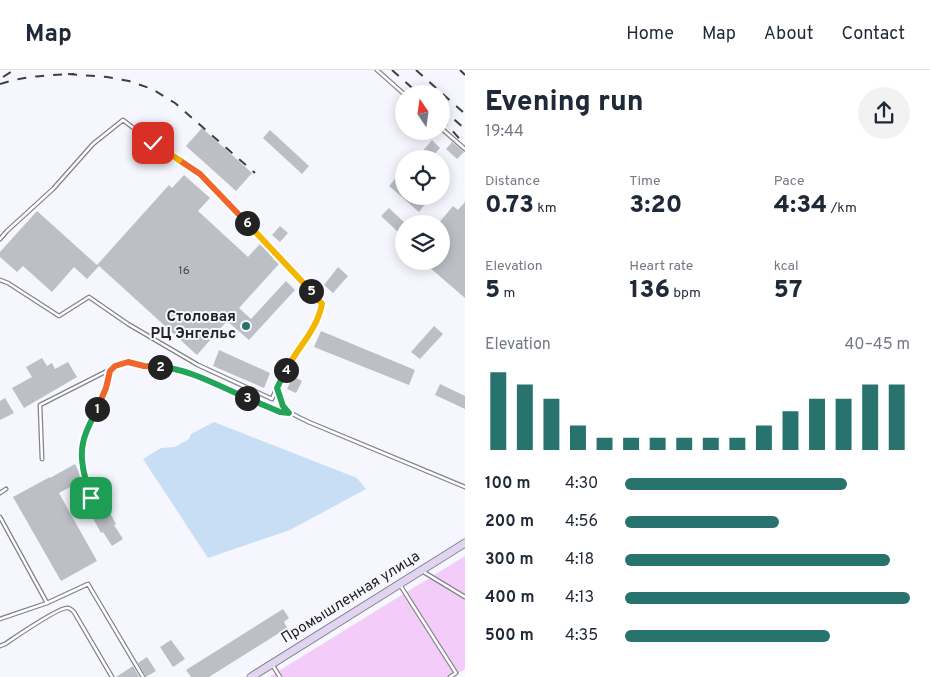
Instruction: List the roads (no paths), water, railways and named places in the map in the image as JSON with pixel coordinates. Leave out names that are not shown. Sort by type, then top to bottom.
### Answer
[{"type":"street","name":"Промышленная улица","points":[[251,677],[465,543]]},
{"type":"lane","points":[[377,70],[395,86]]},
{"type":"lane","points":[[0,238],[53,189],[93,144],[123,120],[153,143],[200,174],[254,229],[322,304],[320,315],[310,334],[293,356],[272,399],[198,365],[128,324],[89,297],[59,316],[8,283],[0,280]]},
{"type":"lane","points":[[450,136],[465,149]]},
{"type":"lane","points":[[42,459],[40,405],[119,364],[128,362],[144,366],[171,367],[186,372],[465,487]]},
{"type":"lane","points":[[91,498],[83,469],[83,442],[106,388],[112,368]]},
{"type":"lane","points":[[277,388],[283,406],[289,413]]},
{"type":"lane","points":[[0,492],[6,489]]},
{"type":"lane","points":[[0,517],[47,603]]},
{"type":"lane","points":[[421,570],[465,597]]},
{"type":"lane","points":[[0,619],[47,603],[88,584],[143,677]]},
{"type":"lane","points":[[400,584],[456,673],[450,677]]},
{"type":"lane","points":[[0,646],[53,613],[66,607],[70,608],[112,677]]},
{"type":"lane","points":[[272,664],[280,677]]},
{"type":"lane","points":[[258,677],[263,669]]},
{"type":"water","points":[[214,422],[357,478],[366,489],[290,530],[208,558],[143,459],[161,448],[175,447],[189,439],[191,434]]},
{"type":"railway","points":[[3,77],[14,70]]},
{"type":"railway","points":[[392,70],[409,85]]},
{"type":"railway","points":[[416,70],[465,114]]},
{"type":"railway","points":[[460,70],[465,75]]},
{"type":"railway","points":[[68,74],[107,77],[129,81],[152,89],[175,103],[255,173]]},
{"type":"railway","points":[[0,84],[46,75],[74,74]]},
{"type":"railway","points":[[450,116],[465,129]]},
{"type":"railway","points":[[450,128],[465,145]]},
{"type":"place","name":"Столовая РЦ Энгельс","points":[[246,326]]}]
